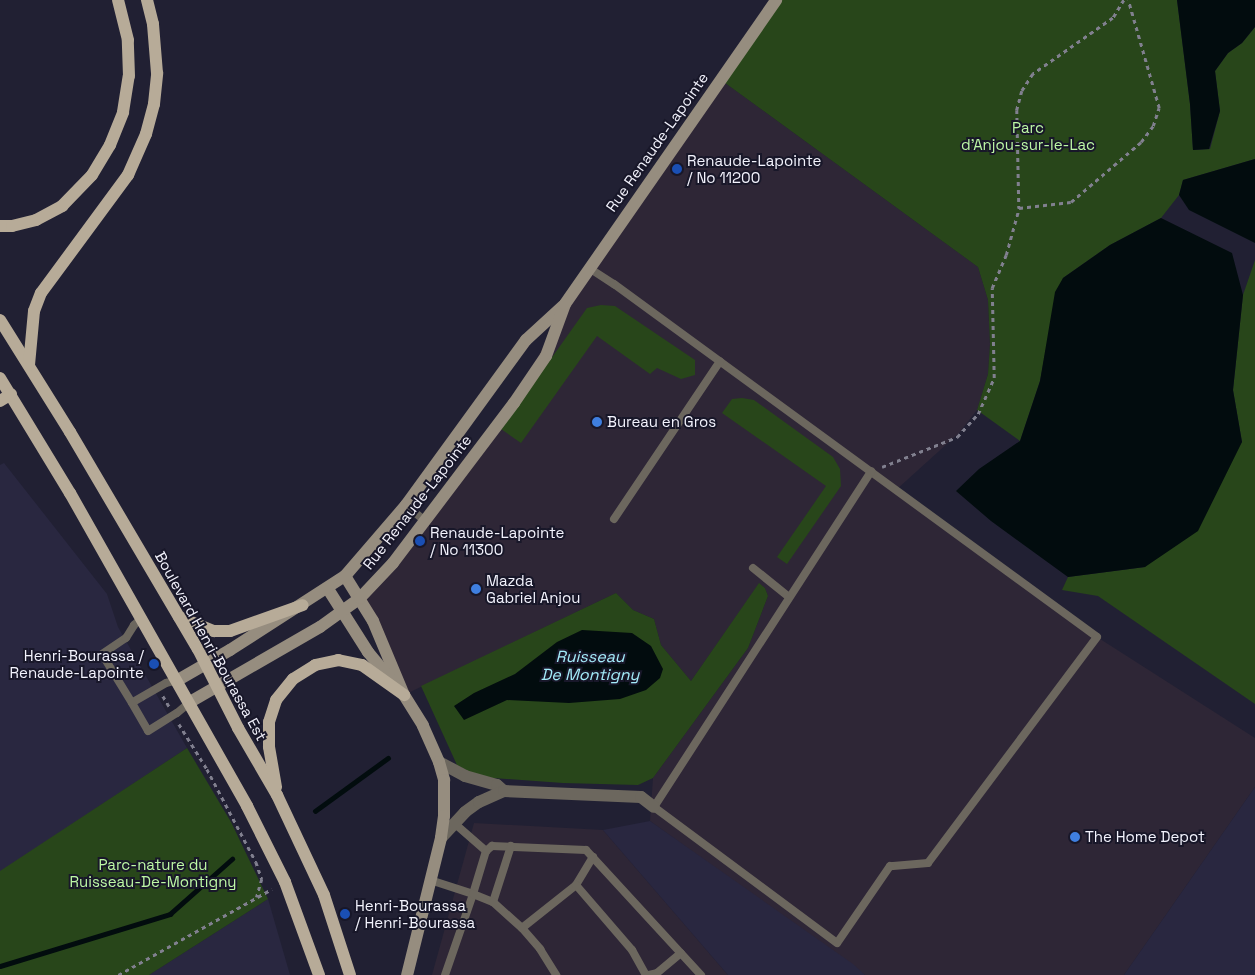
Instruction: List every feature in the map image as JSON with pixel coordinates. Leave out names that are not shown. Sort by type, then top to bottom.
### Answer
[{"type":"main road","points":[[0,226],[25,224],[50,214],[62,206],[92,175],[110,145],[123,112],[129,76],[128,40],[118,0]]},
{"type":"main road","points":[[30,365],[34,312],[41,293],[128,175],[146,134],[154,104],[157,73],[153,24],[147,0]]},
{"type":"main road","name":"Boulevard Henri-Bourassa Est","points":[[0,320],[30,365],[179,616],[218,685],[238,728],[277,795],[324,894],[350,975]]},
{"type":"main road","points":[[0,378],[5,397],[142,618],[247,806],[285,882],[319,975]]},
{"type":"main road","points":[[179,616],[207,629],[230,631],[303,605]]},
{"type":"main road","points":[[277,795],[269,747],[270,722],[276,700],[294,679],[315,665],[338,660],[362,665],[404,695]]},
{"type":"street","name":"Rue Renaude-Lapointe","points":[[178,680],[303,605],[345,576],[406,505],[526,340],[565,304],[776,0]]},
{"type":"street","name":"Rue Renaude-Lapointe","points":[[190,702],[308,634],[342,612],[360,598],[393,563],[546,356],[565,304]]},
{"type":"street","points":[[345,576],[360,598],[384,643],[404,695],[422,726],[439,762],[444,780],[441,838],[408,975]]},
{"type":"street","points":[[328,589],[368,652],[404,695]]},
{"type":"street","points":[[439,762],[465,776],[497,785],[504,791]]},
{"type":"street","points":[[441,838],[454,823],[478,802],[504,791],[641,797],[654,807]]},
{"type":"lane","points":[[589,268],[720,361],[1097,637],[928,863],[890,866],[837,943],[654,807],[870,472]]},
{"type":"lane","points":[[614,519],[720,361]]},
{"type":"lane","points":[[406,505],[425,521]]},
{"type":"lane","points":[[753,568],[789,597]]},
{"type":"lane","points":[[142,618],[134,625],[126,638],[102,654],[148,731],[177,713],[190,702]]},
{"type":"lane","points":[[132,703],[166,683],[178,680]]},
{"type":"lane","points":[[454,823],[486,850]]},
{"type":"lane","points":[[445,975],[486,850],[492,846],[586,850],[701,975]]},
{"type":"lane","points":[[493,902],[511,846]]},
{"type":"lane","points":[[522,928],[576,885],[593,858]]},
{"type":"lane","points":[[430,880],[493,902],[522,928],[540,949],[556,975]]},
{"type":"lane","points":[[576,885],[632,950],[647,975],[657,973],[681,953]]},
{"type":"path","points":[[1019,208],[1071,202],[1141,142],[1154,126],[1159,108],[1126,0]]},
{"type":"path","points":[[870,472],[956,437],[978,414],[994,378],[992,288],[1006,256],[1019,208],[1017,110],[1022,91],[1033,74],[1113,18],[1126,0]]},
{"type":"path","points":[[162,694],[169,707]]},
{"type":"path","points":[[178,723],[207,769],[256,862],[262,879],[258,897]]},
{"type":"path","points":[[118,975],[285,882]]},
{"type":"shaded area","points":[[721,80],[978,267],[988,300],[990,344],[988,374],[977,410],[959,433],[896,490],[1097,637],[1255,738],[1255,787],[1124,975],[865,975],[650,821],[653,778],[748,648],[768,596],[765,588],[759,584],[691,681],[661,645],[654,619],[633,610],[616,593],[404,695],[360,598],[514,403],[565,304]]},
{"type":"shaded area","points":[[4,463],[107,594],[118,627],[187,748],[0,872],[0,465]]},
{"type":"shaded area","points":[[1255,787],[1255,975],[1124,975]]},
{"type":"shaded area","points":[[650,821],[853,964],[865,975],[728,975],[603,830]]},
{"type":"shaded area","points":[[474,823],[603,830],[728,975],[432,975]]},
{"type":"shaded area","points":[[268,899],[290,975],[149,975]]},
{"type":"green space","name":"Parc d'Anjou-sur-le-Lac","points":[[776,0],[1177,0],[1190,104],[1193,150],[1210,149],[1220,111],[1215,71],[1228,53],[1242,43],[1255,27],[1255,159],[1183,180],[1179,195],[1161,218],[1110,245],[1063,278],[1052,317],[1040,381],[1020,441],[977,410],[988,374],[990,344],[988,300],[978,267],[721,80]]},
{"type":"green space","points":[[1255,260],[1255,704],[1098,596],[1062,590],[1068,577],[1145,567],[1242,442],[1233,390],[1243,295]]},
{"type":"green space","points":[[601,305],[615,306],[695,360],[695,375],[681,379],[657,368],[650,374],[597,336],[521,443],[501,429],[587,308]]},
{"type":"green space","points":[[732,399],[754,400],[833,457],[840,469],[841,486],[787,564],[777,557],[826,486],[722,413]]},
{"type":"green space","points":[[759,583],[765,588],[768,596],[748,648],[653,778],[638,785],[563,783],[479,777],[457,765],[421,686],[616,593],[633,610],[654,619],[661,645],[691,681]]},
{"type":"green space","name":"Parc-nature du Ruisseau-De-Montigny","points":[[187,748],[231,822],[268,899],[149,975],[0,975],[0,871]]},
{"type":"water","points":[[1177,0],[1255,0],[1255,27],[1242,43],[1228,53],[1215,71],[1220,111],[1209,149],[1193,150],[1190,104]]},
{"type":"water","points":[[1255,159],[1255,243],[1189,210],[1179,195],[1183,180]]},
{"type":"water","points":[[1161,218],[1232,253],[1243,295],[1233,390],[1242,442],[1198,531],[1145,567],[1068,577],[991,521],[956,491],[979,469],[1020,441],[1040,381],[1055,292],[1063,278],[1110,245]]},
{"type":"water","name":"Ruisseau De Montigny","points":[[582,630],[632,633],[651,646],[663,669],[660,678],[646,690],[620,699],[569,703],[507,700],[464,720],[454,706],[474,693],[515,674],[557,642]]},
{"type":"waterway","name":"Ruisseau De Montigny","points":[[315,811],[388,758]]},
{"type":"waterway","name":"Ruisseau De Montigny","points":[[0,966],[170,914],[232,859]]},
{"type":"place","name":"Renaude-Lapointe / No 11200","points":[[677,169]]},
{"type":"place","name":"Bureau en Gros","points":[[597,422]]},
{"type":"place","name":"Renaude-Lapointe / No 11300","points":[[420,541]]},
{"type":"place","name":"Mazda Gabriel Anjou","points":[[476,589]]},
{"type":"place","name":"Henri-Bourassa / Renaude-Lapointe","points":[[154,664]]},
{"type":"place","name":"The Home Depot","points":[[1075,837]]},
{"type":"place","name":"Henri-Bourassa / Henri-Bourassa","points":[[345,914]]}]
